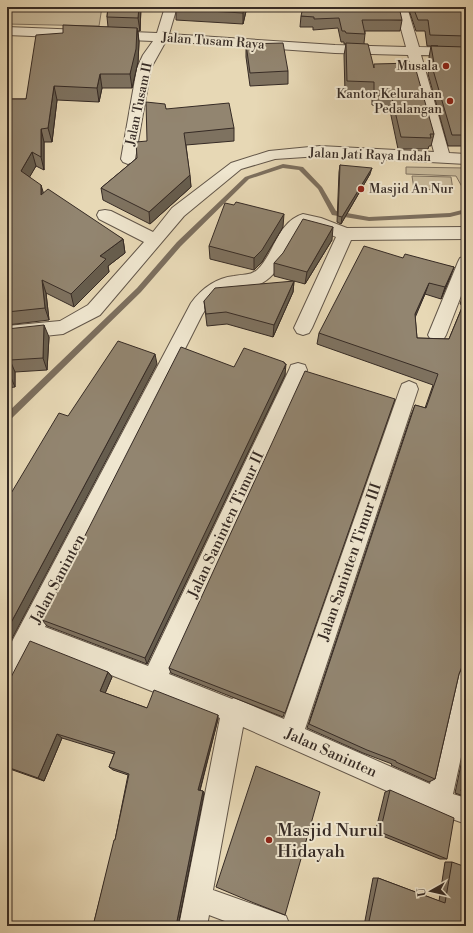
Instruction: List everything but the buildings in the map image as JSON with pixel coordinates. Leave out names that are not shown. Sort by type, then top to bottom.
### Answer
[{"type":"street","name":"Jalan Tusam II","points":[[128,159],[144,68],[150,54],[162,37],[171,7]]},
{"type":"street","points":[[401,7],[443,158]]},
{"type":"street","name":"Jalan Tusam Raya","points":[[7,31],[162,37],[335,49],[466,52]]},
{"type":"street","name":"Jalan Jati Raya Indah","points":[[7,333],[63,327],[94,310],[178,212],[236,166],[274,154],[320,151],[466,159]]},
{"type":"street","points":[[106,215],[155,240]]},
{"type":"street","name":"Jalan Saninten","points":[[345,234],[307,220],[299,222],[292,230],[264,274],[256,279],[232,282],[214,289],[197,306],[186,332],[30,632],[234,710],[439,801],[466,811]]},
{"type":"street","points":[[303,328],[345,234],[466,233]]},
{"type":"street","points":[[437,335],[466,262]]},
{"type":"street","name":"Jalan Saninten Timur II","points":[[154,680],[298,370]]},
{"type":"street","name":"Jalan Saninten Timur III","points":[[291,735],[409,389]]},
{"type":"street","points":[[7,675],[30,632]]},
{"type":"street","points":[[439,801],[466,678]]},
{"type":"street","points":[[193,926],[234,710]]},
{"type":"street","points":[[199,898],[276,926]]},
{"type":"shaded area","points":[[7,7],[102,7],[99,26],[7,24]]},
{"type":"shaded area","points":[[406,167],[466,168],[466,194],[456,176],[406,174]]},
{"type":"shaded area","points":[[412,176],[451,177],[453,190],[414,189]]},
{"type":"waterway","points":[[7,418],[139,290],[179,244],[247,178],[283,166],[301,168],[320,188],[334,213],[369,219],[450,215],[466,211]]},
{"type":"place","name":"Musala","points":[[446,66]]},
{"type":"place","name":"Kantor Kelurahan Pedalangan","points":[[450,101]]},
{"type":"place","name":"Masjid An Nur","points":[[361,189]]},
{"type":"place","name":"Masjid Nurul Hidayah","points":[[269,840]]}]
